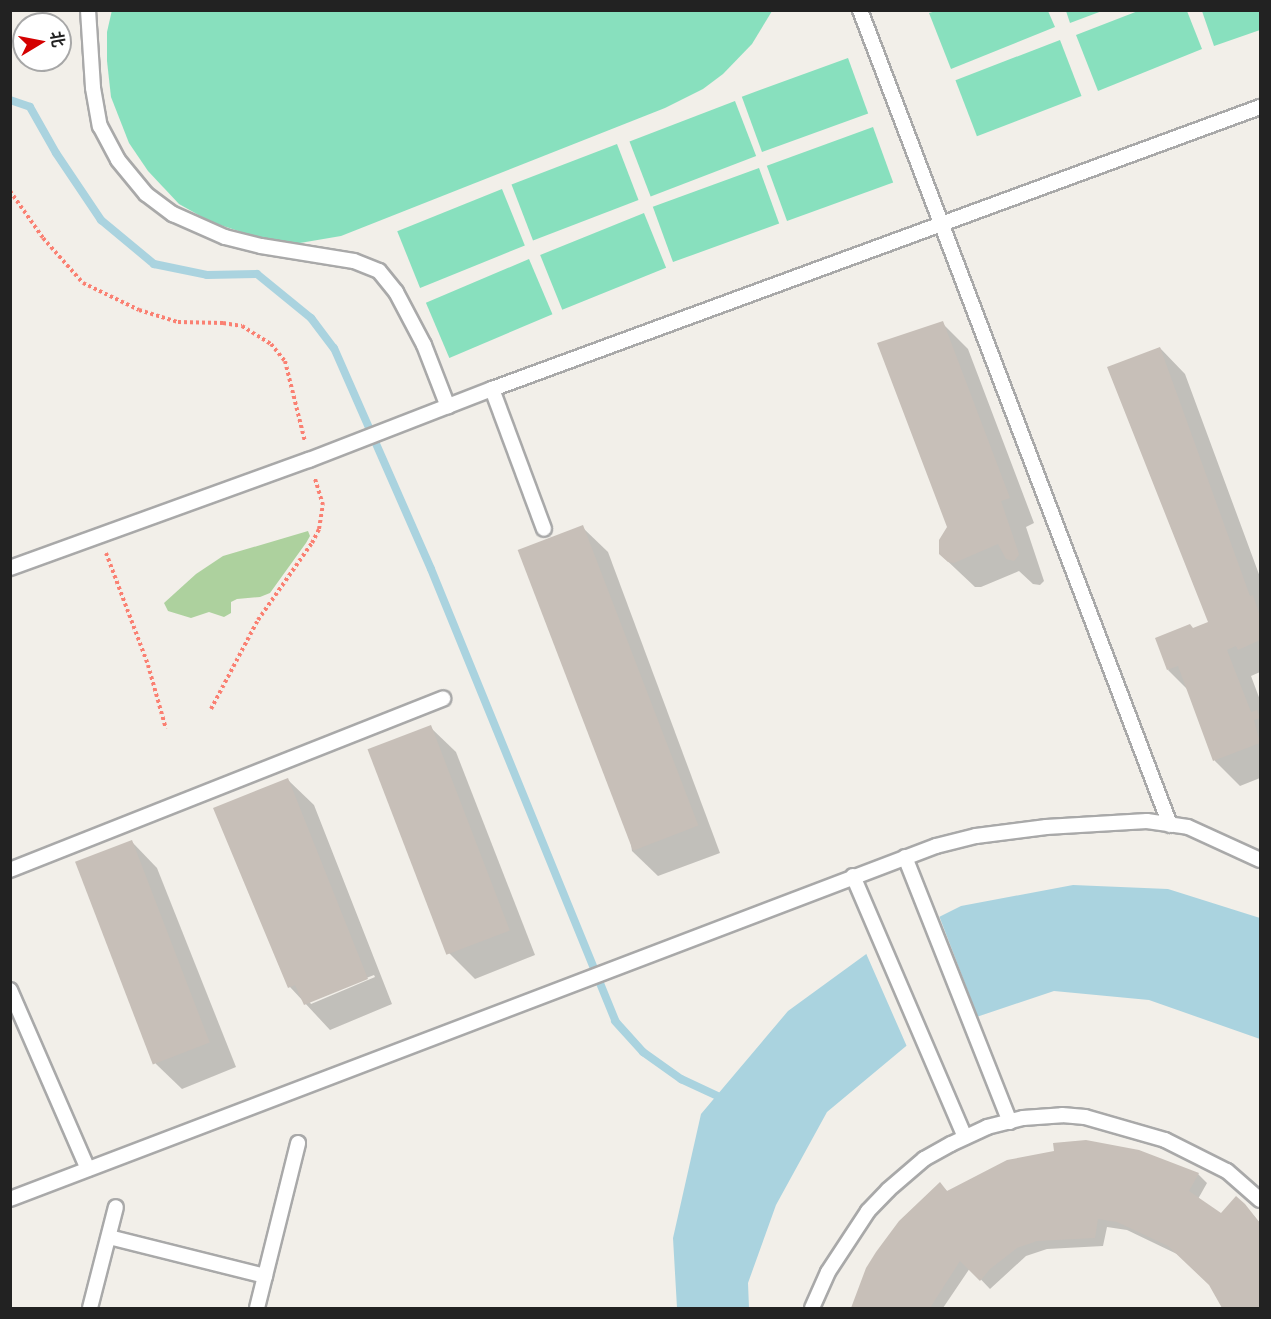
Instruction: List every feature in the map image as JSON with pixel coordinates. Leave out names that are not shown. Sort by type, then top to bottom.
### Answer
[{"type":"lane","points":[[88,10],[93,88],[100,126],[118,160],[146,194],[173,214],[225,237],[261,246],[354,261],[380,271],[396,292],[424,345],[448,407]]},
{"type":"lane","points":[[860,10],[1170,825]]},
{"type":"lane","points":[[10,568],[309,460],[492,389],[1260,107]]},
{"type":"lane","points":[[492,389],[544,529]]},
{"type":"lane","points":[[10,870],[443,699]]},
{"type":"lane","points":[[10,1199],[853,876],[905,857],[976,836],[1046,827],[1147,820],[1188,827],[1260,860]]},
{"type":"lane","points":[[905,857],[1010,1122]]},
{"type":"lane","points":[[853,876],[965,1137]]},
{"type":"lane","points":[[10,990],[88,1169]]},
{"type":"lane","points":[[812,1308],[828,1272],[868,1211],[888,1190],[924,1159],[987,1127],[1042,1115],[1085,1117],[1155,1136],[1227,1171],[1260,1200]]},
{"type":"lane","points":[[257,1308],[298,1143]]},
{"type":"lane","points":[[90,1308],[116,1208]]},
{"type":"lane","points":[[109,1238],[265,1276]]},
{"type":"path","points":[[10,191],[43,238],[83,283],[139,310],[178,322],[223,323],[242,326],[271,344],[285,361],[309,460],[323,505],[323,515],[312,543],[258,620],[211,709]]},
{"type":"path","points":[[99,536],[148,665],[166,729]]},
{"type":"green space","points":[[112,10],[772,11],[752,44],[723,74],[703,89],[665,108],[341,236],[294,244],[263,239],[211,222],[179,204],[148,171],[129,143],[111,97],[107,32]]},
{"type":"green space","points":[[936,11],[1048,11],[1055,27],[951,69],[929,13]]},
{"type":"green space","points":[[1066,11],[1102,11],[1070,23]]},
{"type":"green space","points":[[1138,11],[1187,11],[1202,49],[1098,91],[1076,35]]},
{"type":"green space","points":[[1202,11],[1260,11],[1260,30],[1214,46]]},
{"type":"green space","points":[[1060,40],[1082,96],[977,136],[955,80]]},
{"type":"green space","points":[[848,58],[868,113],[762,152],[742,97]]},
{"type":"green space","points":[[735,101],[756,156],[651,197],[630,141]]},
{"type":"green space","points":[[873,127],[893,182],[787,221],[767,166]]},
{"type":"green space","points":[[617,144],[639,200],[533,241],[512,184]]},
{"type":"green space","points":[[759,168],[779,223],[673,262],[653,207]]},
{"type":"green space","points":[[502,189],[525,246],[420,288],[397,231]]},
{"type":"green space","points":[[644,213],[666,268],[562,310],[540,255]]},
{"type":"green space","points":[[529,259],[552,314],[449,358],[426,303]]},
{"type":"green space","points":[[308,531],[310,536],[306,543],[270,593],[231,602],[231,613],[224,617],[209,612],[191,618],[168,611],[164,603],[196,574],[223,556]]},
{"type":"water","points":[[1073,885],[1168,889],[1260,918],[1260,1039],[1149,1000],[1054,991],[917,1037],[827,1112],[776,1205],[748,1283],[749,1308],[677,1308],[673,1238],[701,1114],[788,1011],[869,952],[961,906]]},
{"type":"pier","points":[[938,913],[979,1020],[919,1040],[908,1049],[865,951]]},
{"type":"building","points":[[943,321],[1010,498],[1001,501],[1019,555],[1014,561],[1006,559],[998,544],[954,563],[948,562],[939,554],[939,540],[947,527],[877,343]]},
{"type":"building","points":[[1160,347],[1250,596],[1253,595],[1260,616],[1260,640],[1238,650],[1236,646],[1227,650],[1251,712],[1257,710],[1260,718],[1254,720],[1260,743],[1213,761],[1178,666],[1167,670],[1155,638],[1190,624],[1193,628],[1208,622],[1107,367]]},
{"type":"building","points":[[583,525],[698,826],[633,851],[518,550]]},
{"type":"building","points":[[431,725],[510,930],[446,955],[368,749]]},
{"type":"building","points":[[288,778],[368,979],[304,1005],[295,985],[288,988],[213,808]]},
{"type":"building","points":[[132,840],[210,1043],[153,1064],[75,862]]},
{"type":"building","points":[[1086,1140],[1139,1150],[1199,1173],[1189,1191],[1221,1213],[1236,1196],[1245,1204],[1260,1223],[1260,1308],[1222,1308],[1209,1285],[1168,1246],[1117,1222],[1098,1219],[1095,1238],[1037,1241],[1017,1248],[990,1269],[980,1281],[960,1261],[930,1308],[851,1308],[866,1268],[876,1252],[899,1221],[940,1182],[947,1191],[1007,1160],[1054,1151],[1053,1143]]},
{"type":"waterway","points":[[10,100],[30,107],[56,153],[101,220],[154,264],[207,275],[257,274],[311,318],[334,348],[431,569],[615,1021],[643,1052],[681,1079],[717,1096]]}]
